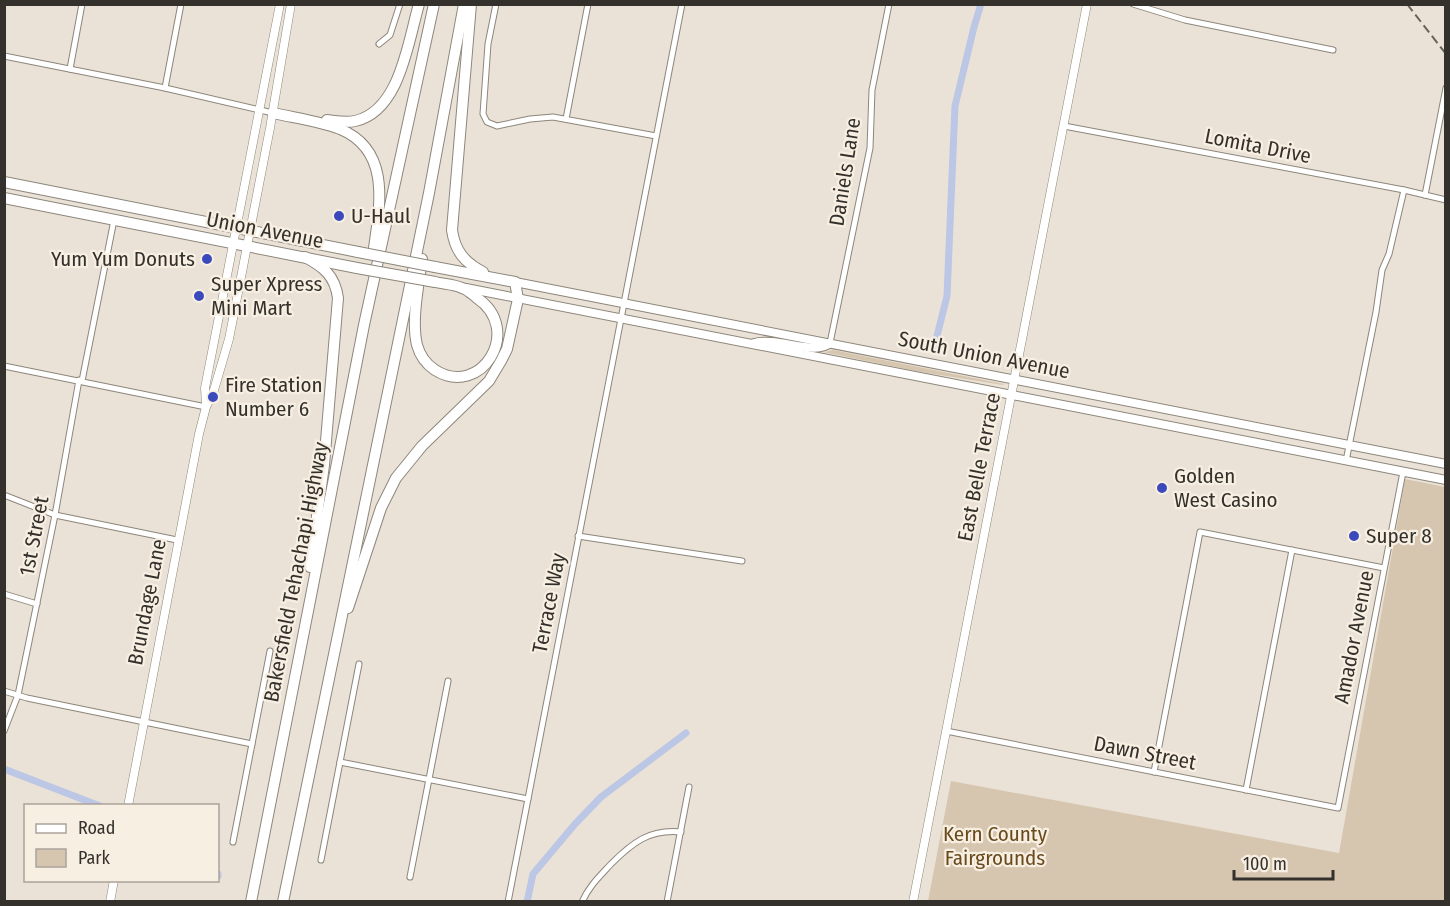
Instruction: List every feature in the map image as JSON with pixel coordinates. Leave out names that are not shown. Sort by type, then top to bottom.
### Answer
[{"type":"highway","points":[[312,121],[354,121],[380,108],[395,86],[419,4]]},
{"type":"highway","name":"Bakersfield Tehachapi Highway","points":[[251,902],[364,325],[434,4]]},
{"type":"highway","points":[[283,902],[429,193],[464,4]]},
{"type":"highway","points":[[471,4],[452,230],[454,244],[460,255],[475,268],[494,278]]},
{"type":"highway","points":[[273,113],[338,129],[357,139],[368,151],[377,169],[380,181],[378,218],[364,325]]},
{"type":"highway","name":"Union Avenue","points":[[4,182],[515,282]]},
{"type":"highway","points":[[429,193],[415,336],[418,349],[427,364],[444,375],[458,377],[473,373],[486,363],[495,350],[498,334],[492,312],[463,288]]},
{"type":"highway","name":"Union Avenue","points":[[4,198],[463,288]]},
{"type":"highway","points":[[300,652],[324,465],[338,298],[337,289],[328,272],[305,257]]},
{"type":"highway","points":[[331,663],[375,524],[388,493],[408,461],[481,390],[495,372],[507,349],[518,298],[515,282]]},
{"type":"main road","name":"Brundage Lane","points":[[206,407],[205,388],[280,4]]},
{"type":"main road","name":"Brundage Lane","points":[[128,804],[177,540],[206,407],[224,358],[248,246],[291,4]]},
{"type":"main road","name":"East Belle Terrace","points":[[914,902],[1087,4]]},
{"type":"main road","name":"South Union Avenue","points":[[515,282],[751,344],[1446,480]]},
{"type":"main road","name":"Union Avenue","points":[[463,288],[518,298]]},
{"type":"main road","name":"South Union Avenue","points":[[518,298],[622,311],[830,343],[1446,464]]},
{"type":"main road","points":[[751,344],[770,340],[820,349],[830,343]]},
{"type":"main road","points":[[110,902],[114,882]]},
{"type":"street","points":[[70,69],[82,4]]},
{"type":"street","points":[[165,88],[181,4]]},
{"type":"street","points":[[379,44],[390,35],[400,4]]},
{"type":"street","points":[[496,4],[488,44],[483,114],[487,122],[497,126],[542,117],[566,118],[656,136]]},
{"type":"street","points":[[566,118],[588,4]]},
{"type":"street","name":"Terrace Way","points":[[508,902],[682,4]]},
{"type":"street","name":"Daniels Lane","points":[[830,343],[870,148],[873,90],[889,4]]},
{"type":"street","points":[[1133,4],[1185,21],[1333,50]]},
{"type":"street","points":[[4,56],[165,88],[273,113]]},
{"type":"street","points":[[1425,195],[1446,88]]},
{"type":"street","name":"Lomita Drive","points":[[1064,126],[1404,190],[1446,200]]},
{"type":"street","points":[[1346,461],[1376,312],[1382,270],[1389,254],[1404,190]]},
{"type":"street","name":"1st Street","points":[[4,731],[18,695],[114,220]]},
{"type":"street","points":[[4,366],[206,407]]},
{"type":"street","name":"Amador Avenue","points":[[1338,808],[1403,471]]},
{"type":"street","points":[[4,495],[55,514],[177,540]]},
{"type":"street","points":[[1154,772],[1200,532],[1384,568]]},
{"type":"street","points":[[578,536],[742,561]]},
{"type":"street","points":[[1246,790],[1292,550]]},
{"type":"street","points":[[4,594],[37,604]]},
{"type":"street","points":[[233,842],[270,651]]},
{"type":"street","points":[[321,860],[359,664]]},
{"type":"street","points":[[410,877],[448,681]]},
{"type":"street","points":[[4,691],[252,744]]},
{"type":"street","name":"Dawn Street","points":[[946,731],[1338,808]]},
{"type":"street","points":[[340,762],[528,799]]},
{"type":"street","points":[[667,902],[689,787]]},
{"type":"street","points":[[582,902],[593,883],[635,842],[654,833],[681,832]]},
{"type":"green space","points":[[813,350],[825,352],[833,350],[1004,384],[921,372]]},
{"type":"green space","name":"Kern County Fairgrounds","points":[[1405,479],[1445,487],[1445,901],[928,901],[951,781],[1339,853]]},
{"type":"waterway","points":[[934,348],[947,296],[955,106],[981,4]]},
{"type":"waterway","points":[[527,902],[533,874],[575,824],[601,797],[686,733]]},
{"type":"waterway","points":[[4,769],[95,804]]},
{"type":"railway","points":[[1407,4],[1446,54]]},
{"type":"place","name":"U-Haul","points":[[339,216]]},
{"type":"place","name":"Yum Yum Donuts","points":[[207,259]]},
{"type":"place","name":"Super Xpress Mini Mart","points":[[199,296]]},
{"type":"place","name":"Fire Station Number 6","points":[[213,397]]},
{"type":"place","name":"Golden West Casino","points":[[1162,488]]},
{"type":"place","name":"Super 8","points":[[1354,536]]}]
